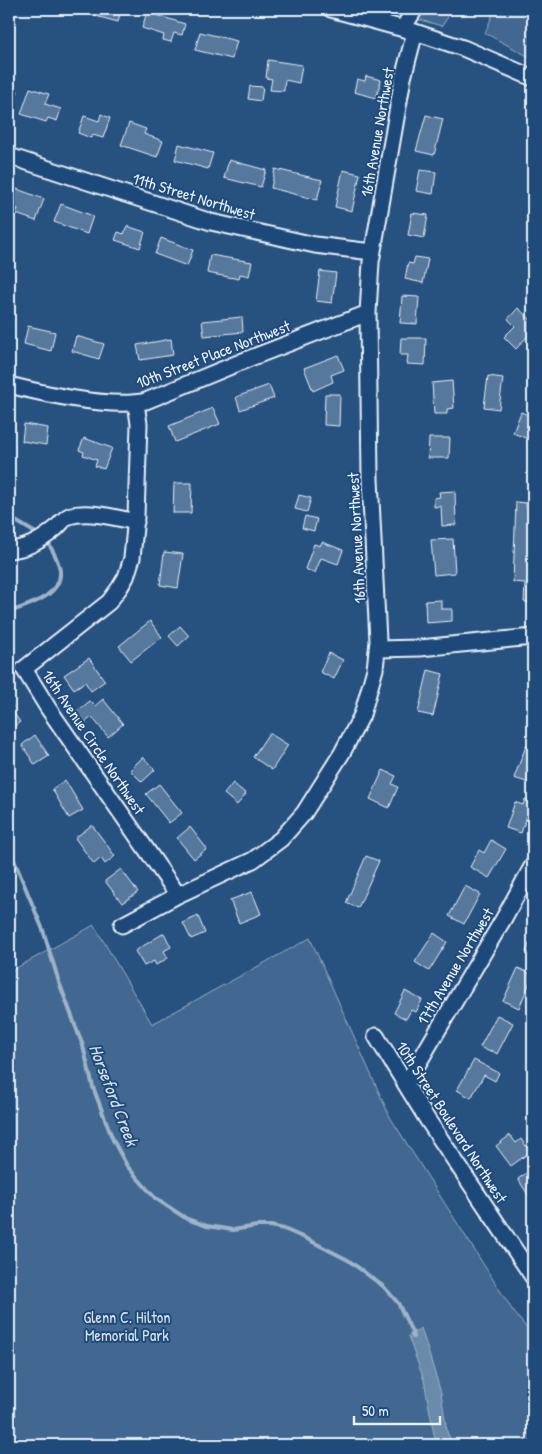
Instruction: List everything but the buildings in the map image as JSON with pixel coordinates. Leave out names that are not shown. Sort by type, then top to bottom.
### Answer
[{"type":"street","points":[[331,9],[409,30],[463,48],[533,78]]},
{"type":"street","name":"16th Avenue Northwest","points":[[122,925],[178,895],[253,860],[281,839],[304,812],[342,753],[362,715],[375,669],[378,650],[370,479],[368,313],[372,252],[403,78],[409,30],[415,9]]},
{"type":"street","name":"11th Street Northwest","points":[[9,156],[211,222],[315,244],[372,252]]},
{"type":"street","name":"10th Street Place Northwest","points":[[9,385],[72,398],[136,403],[146,401],[368,313]]},
{"type":"street","name":"16th Avenue Circle Northwest","points":[[136,403],[139,424],[136,522],[132,558],[126,577],[114,596],[101,609],[24,670],[48,708],[178,895]]},
{"type":"street","points":[[9,550],[39,541],[68,517],[84,515],[108,516],[136,522]]},
{"type":"street","points":[[378,650],[420,648],[533,637]]},
{"type":"street","name":"17th Avenue Northwest","points":[[406,1084],[504,918],[533,865]]},
{"type":"street","name":"10th Street Boulevard Northwest","points":[[376,1036],[490,1214],[533,1277]]},
{"type":"green space","points":[[380,9],[453,9],[442,26]]},
{"type":"green space","points":[[495,9],[533,9],[533,59],[485,33]]},
{"type":"green space","name":"Glenn C. Hilton Memorial Park","points":[[94,925],[152,1024],[310,938],[390,1117],[513,1311],[533,1336],[533,1445],[9,1445],[9,972]]},
{"type":"shaded area","points":[[421,1328],[441,1393],[447,1432],[453,1445],[436,1445],[424,1380],[408,1336]]},
{"type":"waterway","name":"Horseford Creek","points":[[9,517],[39,535]]},
{"type":"waterway","name":"Horseford Creek","points":[[9,612],[36,602],[52,591],[57,584],[60,576],[59,566],[47,541]]},
{"type":"waterway","name":"Horseford Creek","points":[[9,848],[43,930],[59,982],[83,1046],[93,1087],[113,1140],[127,1166],[155,1198],[187,1219],[207,1226],[233,1230],[257,1226],[271,1226],[284,1229],[348,1260],[384,1287],[398,1303],[413,1337]]}]
